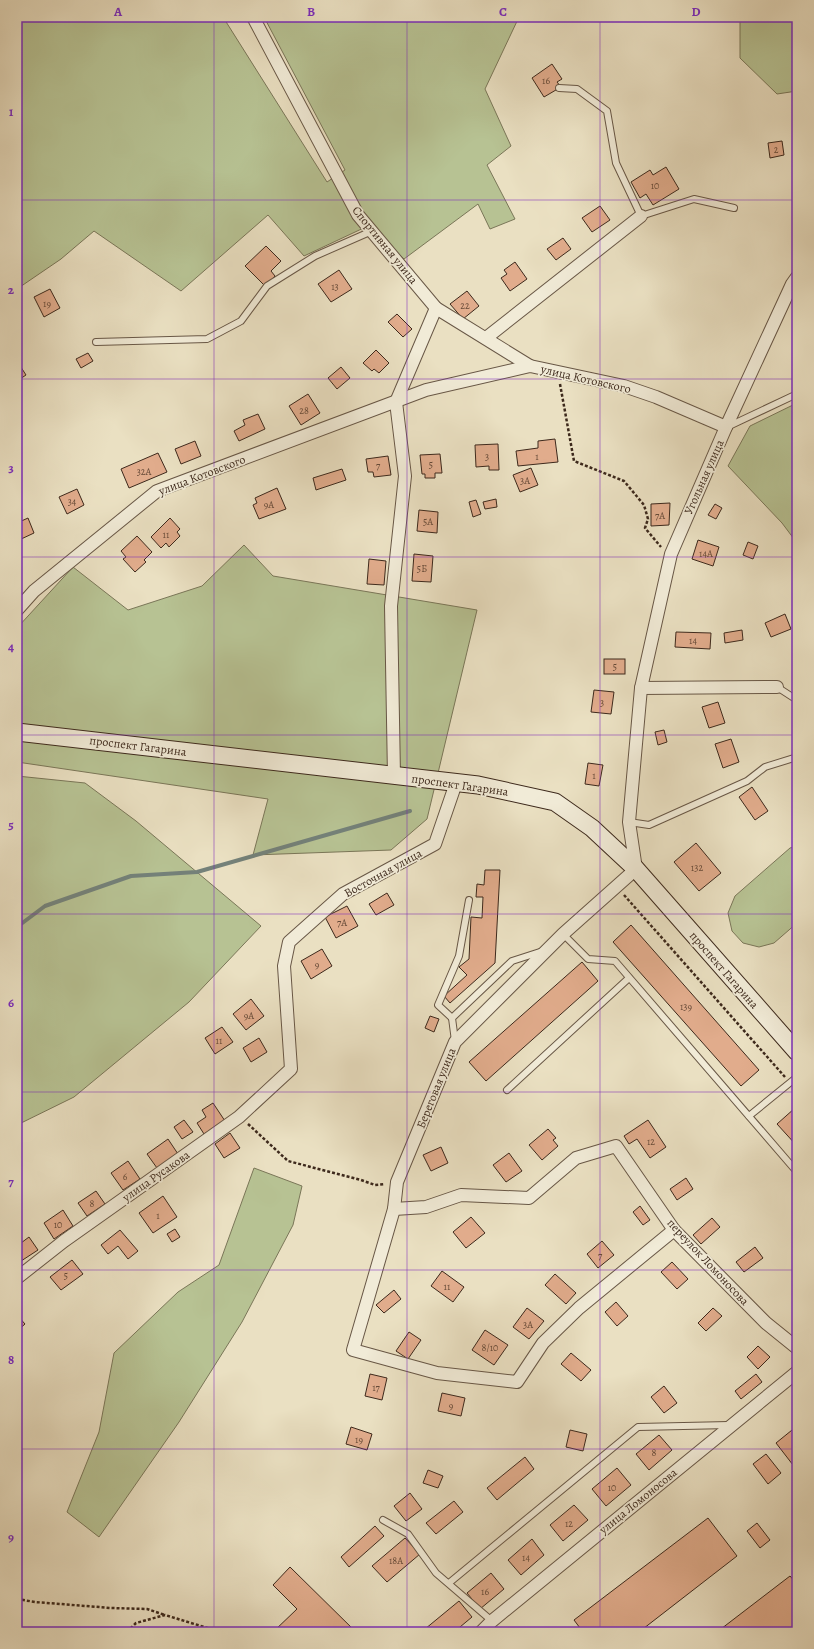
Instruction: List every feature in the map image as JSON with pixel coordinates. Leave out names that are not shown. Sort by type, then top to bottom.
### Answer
[{"type":"main road","name":"проспект Гагарина","points":[[17,732],[478,785],[555,802],[592,828],[636,869],[797,1052]]},
{"type":"street","name":"Спортивная улица","points":[[253,17],[358,215],[436,308],[530,366]]},
{"type":"street","points":[[486,338],[642,216]]},
{"type":"street","name":"Угольная улица","points":[[636,869],[628,822],[641,688],[670,557],[726,428],[792,284],[797,277]]},
{"type":"street","points":[[394,776],[391,606],[405,476],[396,402],[436,308]]},
{"type":"street","name":"улица Котовского","points":[[17,610],[34,591],[157,491],[426,390],[530,366],[624,386],[726,428]]},
{"type":"street","points":[[641,688],[777,687]]},
{"type":"street","name":"Восточная улица","points":[[291,1069],[284,966],[289,942],[343,894],[435,844],[456,783]]},
{"type":"street","name":"Береговая улица","points":[[636,869],[617,888],[564,934],[455,1042],[397,1182],[394,1209],[354,1350],[437,1373],[517,1382],[543,1343],[579,1308],[674,1230]]},
{"type":"street","name":"улица Русакова","points":[[17,1278],[64,1241],[240,1117],[291,1069]]},
{"type":"street","name":"переулок Ломоносова","points":[[394,1209],[426,1207],[461,1195],[529,1198],[576,1158],[616,1146],[674,1230],[766,1323],[797,1348]]},
{"type":"street","name":"улица Ломоносова","points":[[481,1632],[492,1621],[797,1372]]},
{"type":"lane","points":[[559,88],[577,90],[607,112],[616,163],[642,216],[694,199],[734,208]]},
{"type":"lane","points":[[96,342],[207,339],[241,321],[267,286],[315,256],[372,231]]},
{"type":"lane","points":[[726,428],[797,394]]},
{"type":"lane","points":[[777,687],[797,700]]},
{"type":"lane","points":[[628,822],[649,825],[747,781],[765,767],[797,757]]},
{"type":"lane","points":[[455,1042],[452,1018],[438,1005],[459,956],[469,900]]},
{"type":"lane","points":[[564,934],[588,959],[615,962],[797,1172]]},
{"type":"lane","points":[[452,1018],[512,960],[548,950]]},
{"type":"lane","points":[[507,1090],[629,978]]},
{"type":"lane","points":[[749,1116],[797,1077]]},
{"type":"lane","points":[[449,1584],[638,1427],[731,1425]]},
{"type":"lane","points":[[383,1520],[408,1534],[436,1573],[492,1621]]},
{"type":"path","points":[[557,372],[574,461],[624,481],[644,505],[648,519],[645,528],[670,557]]},
{"type":"path","points":[[617,888],[790,1082]]},
{"type":"path","points":[[240,1117],[288,1161],[375,1185],[397,1182]]},
{"type":"path","points":[[17,1599],[51,1603],[147,1609],[165,1616],[214,1630]]},
{"type":"path","points":[[127,1632],[136,1623],[165,1616]]},
{"type":"green space","points":[[17,17],[223,17],[327,182],[345,170],[264,17],[519,17],[485,89],[511,146],[487,165],[515,219],[490,229],[478,204],[404,259],[370,225],[304,256],[268,215],[181,291],[94,231],[61,259],[17,289]]},
{"type":"green space","points":[[740,17],[797,17],[797,91],[777,94],[740,58]]},
{"type":"green space","points":[[797,403],[797,543],[782,523],[728,466],[750,426]]},
{"type":"green space","points":[[244,545],[273,576],[477,610],[427,819],[391,850],[253,855],[268,799],[17,762],[17,628],[73,567],[128,610],[202,586]]},
{"type":"green space","points":[[17,776],[85,783],[136,821],[261,926],[189,1002],[74,1097],[17,1125]]},
{"type":"green space","points":[[797,846],[797,923],[774,943],[759,947],[743,943],[732,931],[728,913],[735,896],[790,848]]},
{"type":"green space","points":[[254,1168],[302,1186],[293,1225],[242,1322],[179,1422],[99,1537],[67,1512],[99,1432],[114,1353],[178,1292],[219,1265]]},
{"type":"building","points":[[552,64],[562,79],[557,82],[561,87],[544,97],[532,78]]},
{"type":"building","points":[[782,141],[784,155],[770,158],[768,143]]},
{"type":"building","points":[[666,167],[679,189],[653,205],[646,194],[640,198],[631,182],[650,170],[653,175]]},
{"type":"building","points":[[600,206],[610,220],[592,232],[582,218]]},
{"type":"building","points":[[563,238],[571,249],[556,260],[547,249]]},
{"type":"building","points":[[266,246],[281,261],[271,271],[275,276],[265,286],[245,266]]},
{"type":"building","points":[[515,262],[527,279],[510,291],[501,278],[507,274],[504,270]]},
{"type":"building","points":[[339,270],[352,289],[331,302],[318,284]]},
{"type":"building","points":[[50,289],[60,308],[44,317],[34,297]]},
{"type":"building","points":[[467,291],[479,306],[463,319],[450,304]]},
{"type":"building","points":[[397,314],[412,329],[403,337],[388,322]]},
{"type":"building","points":[[376,350],[389,363],[379,373],[374,369],[372,371],[363,363]]},
{"type":"building","points":[[88,353],[93,361],[81,368],[76,359]]},
{"type":"building","points":[[17,361],[26,375],[17,381]]},
{"type":"building","points":[[341,367],[350,378],[337,389],[328,378]]},
{"type":"building","points":[[308,394],[320,413],[301,425],[289,406]]},
{"type":"building","points":[[258,414],[265,429],[239,441],[234,431],[245,425],[243,420]]},
{"type":"building","points":[[555,439],[558,462],[518,466],[516,451],[538,448],[538,441]]},
{"type":"building","points":[[195,441],[201,456],[181,464],[175,449]]},
{"type":"building","points":[[498,444],[499,470],[489,470],[489,466],[476,467],[475,445]]},
{"type":"building","points":[[158,453],[167,472],[129,488],[121,469]]},
{"type":"building","points":[[440,454],[442,473],[435,473],[435,478],[425,478],[425,474],[422,474],[420,455]]},
{"type":"building","points":[[388,456],[391,475],[374,477],[373,472],[368,472],[366,459]]},
{"type":"building","points":[[531,468],[538,485],[520,492],[513,475]]},
{"type":"building","points":[[342,469],[346,480],[316,490],[313,478]]},
{"type":"building","points":[[277,488],[286,509],[259,519],[253,505],[257,503],[255,498]]},
{"type":"building","points":[[77,489],[84,505],[67,514],[59,497]]},
{"type":"building","points":[[496,499],[497,507],[485,509],[483,502]]},
{"type":"building","points":[[476,500],[481,514],[473,517],[469,502]]},
{"type":"building","points":[[670,503],[669,525],[651,526],[651,504]]},
{"type":"building","points":[[715,504],[722,508],[716,519],[708,515]]},
{"type":"building","points":[[419,510],[438,512],[437,533],[417,531]]},
{"type":"building","points":[[28,518],[34,533],[19,540],[17,536],[17,523]]},
{"type":"building","points":[[170,518],[180,529],[177,532],[180,536],[169,547],[166,543],[161,548],[151,537]]},
{"type":"building","points":[[137,536],[152,552],[144,560],[146,562],[135,572],[123,559],[126,557],[121,551]]},
{"type":"building","points":[[698,540],[719,547],[713,566],[692,559]]},
{"type":"building","points":[[748,542],[758,546],[753,559],[743,555]]},
{"type":"building","points":[[414,554],[433,556],[431,582],[412,581]]},
{"type":"building","points":[[369,559],[386,561],[384,585],[367,584]]},
{"type":"building","points":[[785,614],[791,629],[771,637],[765,623]]},
{"type":"building","points":[[742,630],[743,640],[725,643],[724,633]]},
{"type":"building","points":[[676,632],[711,633],[710,649],[675,647]]},
{"type":"building","points":[[604,659],[625,659],[625,674],[604,674]]},
{"type":"building","points":[[594,690],[614,692],[611,714],[591,712]]},
{"type":"building","points":[[718,702],[725,723],[709,728],[702,707]]},
{"type":"building","points":[[664,730],[667,742],[658,745],[655,732]]},
{"type":"building","points":[[731,739],[739,762],[723,768],[715,744]]},
{"type":"building","points":[[588,763],[603,765],[599,786],[585,784]]},
{"type":"building","points":[[752,787],[768,811],[755,820],[739,797]]},
{"type":"building","points":[[696,843],[721,873],[699,891],[674,862]]},
{"type":"building","points":[[485,870],[500,870],[495,963],[450,1003],[444,996],[467,975],[459,967],[469,959],[471,917],[482,918],[483,897],[476,897],[477,884],[484,885]]},
{"type":"building","points":[[387,893],[394,905],[376,915],[369,904]]},
{"type":"building","points":[[347,906],[358,926],[336,938],[325,917]]},
{"type":"building","points":[[631,925],[759,1070],[741,1086],[613,942]]},
{"type":"building","points":[[322,949],[332,966],[311,979],[301,961]]},
{"type":"building","points":[[582,962],[598,981],[486,1081],[469,1062]]},
{"type":"building","points":[[251,999],[264,1016],[246,1030],[233,1014]]},
{"type":"building","points":[[430,1016],[439,1019],[434,1032],[425,1028]]},
{"type":"building","points":[[222,1027],[233,1042],[215,1054],[205,1038]]},
{"type":"building","points":[[259,1038],[267,1052],[251,1062],[243,1048]]},
{"type":"building","points":[[213,1103],[225,1121],[204,1134],[197,1123],[206,1117],[202,1110]]},
{"type":"building","points":[[795,1108],[797,1110],[797,1146],[777,1124]]},
{"type":"building","points":[[184,1120],[193,1132],[182,1139],[174,1127]]},
{"type":"building","points":[[648,1120],[666,1147],[650,1158],[637,1139],[629,1144],[624,1136]]},
{"type":"building","points":[[548,1129],[556,1138],[553,1140],[558,1146],[542,1160],[529,1145]]},
{"type":"building","points":[[230,1133],[240,1148],[224,1158],[215,1144]]},
{"type":"building","points":[[168,1139],[178,1154],[157,1168],[147,1154]]},
{"type":"building","points":[[441,1147],[448,1163],[431,1171],[423,1155]]},
{"type":"building","points":[[509,1153],[522,1171],[506,1182],[493,1165]]},
{"type":"building","points":[[128,1161],[140,1179],[123,1190],[111,1173]]},
{"type":"building","points":[[686,1178],[693,1189],[677,1200],[670,1189]]},
{"type":"building","points":[[96,1191],[105,1204],[87,1216],[78,1203]]},
{"type":"building","points":[[163,1196],[177,1217],[153,1233],[139,1213]]},
{"type":"building","points":[[640,1206],[650,1220],[643,1225],[633,1212]]},
{"type":"building","points":[[63,1210],[73,1226],[54,1239],[44,1223]]},
{"type":"building","points":[[471,1217],[485,1233],[466,1248],[453,1232]]},
{"type":"building","points":[[712,1218],[720,1227],[701,1244],[693,1235]]},
{"type":"building","points":[[175,1229],[180,1237],[172,1242],[167,1234]]},
{"type":"building","points":[[120,1230],[138,1251],[128,1259],[118,1246],[108,1254],[101,1245]]},
{"type":"building","points":[[29,1237],[38,1250],[18,1263],[17,1246]]},
{"type":"building","points":[[602,1241],[614,1255],[598,1268],[587,1254]]},
{"type":"building","points":[[755,1247],[763,1258],[744,1272],[736,1262]]},
{"type":"building","points":[[72,1260],[83,1274],[61,1290],[50,1277]]},
{"type":"building","points":[[672,1262],[688,1279],[677,1289],[661,1272]]},
{"type":"building","points":[[442,1271],[464,1287],[453,1302],[431,1286]]},
{"type":"building","points":[[555,1274],[576,1293],[566,1304],[545,1285]]},
{"type":"building","points":[[394,1290],[401,1299],[384,1313],[376,1305]]},
{"type":"building","points":[[616,1302],[628,1316],[617,1326],[605,1312]]},
{"type":"building","points":[[527,1308],[544,1321],[529,1339],[513,1327]]},
{"type":"building","points":[[713,1308],[722,1316],[706,1331],[698,1323]]},
{"type":"building","points":[[17,1315],[25,1324],[17,1331]]},
{"type":"building","points":[[485,1330],[508,1345],[494,1365],[472,1350]]},
{"type":"building","points":[[409,1332],[421,1340],[408,1359],[396,1351]]},
{"type":"building","points":[[758,1346],[770,1357],[758,1369],[747,1357]]},
{"type":"building","points":[[571,1353],[591,1370],[581,1381],[561,1364]]},
{"type":"building","points":[[370,1374],[387,1378],[382,1400],[365,1396]]},
{"type":"building","points":[[756,1374],[762,1382],[741,1399],[735,1391]]},
{"type":"building","points":[[664,1386],[677,1403],[664,1413],[651,1397]]},
{"type":"building","points":[[442,1393],[465,1398],[461,1416],[438,1411]]},
{"type":"building","points":[[797,1426],[797,1461],[793,1465],[776,1443]]},
{"type":"building","points":[[351,1427],[372,1434],[367,1450],[346,1444]]},
{"type":"building","points":[[570,1430],[587,1434],[583,1451],[566,1447]]},
{"type":"building","points":[[659,1435],[672,1450],[649,1470],[636,1454]]},
{"type":"building","points":[[766,1454],[781,1473],[768,1484],[753,1464]]},
{"type":"building","points":[[525,1457],[534,1469],[497,1500],[487,1488]]},
{"type":"building","points":[[617,1468],[631,1485],[606,1506],[592,1489]]},
{"type":"building","points":[[428,1470],[443,1476],[438,1488],[423,1483]]},
{"type":"building","points":[[410,1493],[422,1509],[406,1521],[394,1506]]},
{"type":"building","points":[[454,1501],[463,1512],[436,1534],[426,1523]]},
{"type":"building","points":[[574,1505],[588,1520],[563,1541],[550,1525]]},
{"type":"building","points":[[708,1518],[737,1556],[639,1632],[583,1632],[574,1620]]},
{"type":"building","points":[[757,1523],[770,1540],[760,1548],[747,1531]]},
{"type":"building","points":[[375,1526],[384,1536],[349,1567],[341,1557]]},
{"type":"building","points":[[405,1538],[420,1554],[387,1582],[372,1566]]},
{"type":"building","points":[[532,1539],[544,1555],[521,1575],[508,1560]]},
{"type":"building","points":[[290,1567],[356,1632],[273,1632],[297,1609],[273,1585]]},
{"type":"building","points":[[491,1573],[504,1589],[480,1609],[467,1593]]},
{"type":"building","points":[[790,1576],[797,1584],[797,1632],[717,1632]]},
{"type":"building","points":[[459,1601],[472,1617],[454,1632],[428,1632],[425,1629]]},
{"type":"waterway","points":[[17,927],[45,906],[131,876],[197,872],[410,811]]}]
